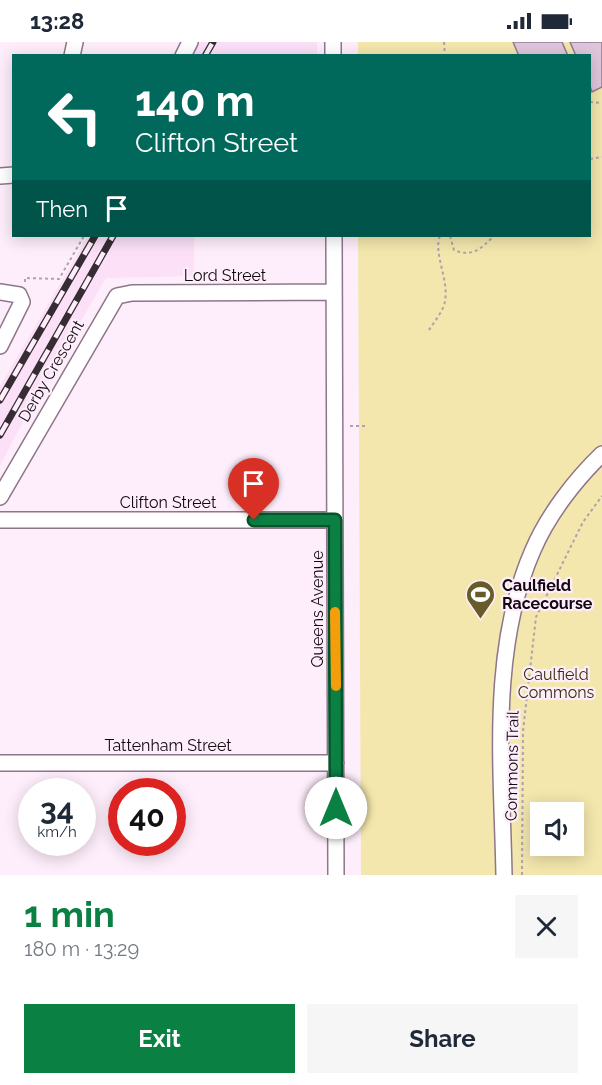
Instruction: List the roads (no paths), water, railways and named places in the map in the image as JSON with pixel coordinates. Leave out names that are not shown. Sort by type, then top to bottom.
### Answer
[{"type":"street","name":"Queens Avenue","points":[[334,237],[336,875]]},
{"type":"street","points":[[0,292],[21,297],[18,314],[0,346]]},
{"type":"street","name":"Lord Street","points":[[117,296],[132,293],[334,292]]},
{"type":"street","name":"Derby Crescent","points":[[0,497],[117,296]]},
{"type":"street","points":[[504,875],[504,670],[514,610],[532,550],[570,490],[602,454]]},
{"type":"street","name":"Clifton Street","points":[[0,520],[335,520]]},
{"type":"street","name":"Tattenham Street","points":[[0,764],[336,763]]},
{"type":"railway","points":[[206,54],[213,42]]},
{"type":"railway","points":[[0,400],[94,237]]},
{"type":"railway","points":[[0,435],[112,237]]},
{"type":"place","name":"Caulfield Racecourse","points":[[481,620]]},
{"type":"park label","name":"Caulfield Commons","points":[[556,683]]}]
